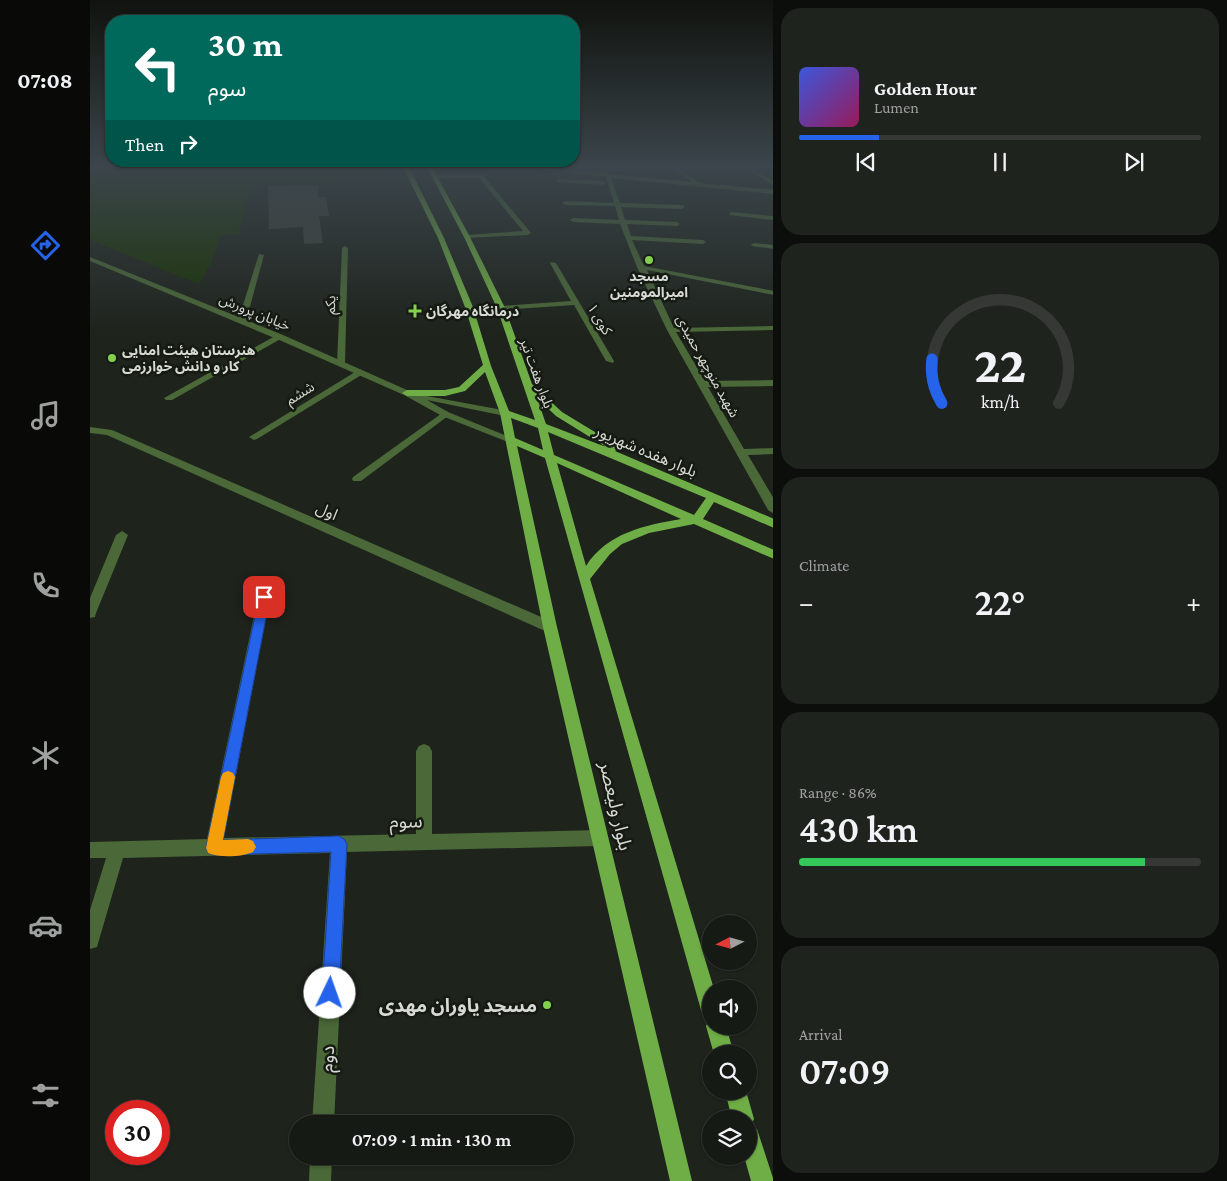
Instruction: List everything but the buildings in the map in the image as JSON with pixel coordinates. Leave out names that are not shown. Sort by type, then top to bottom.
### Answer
[{"type":"main road","points":[[435,222],[469,307],[487,366],[505,413],[512,440],[773,555]]},
{"type":"main road","name":"بلوار هفت تیر","points":[[458,222],[467,237],[501,308],[542,426],[549,455]]},
{"type":"main road","points":[[407,393],[445,393],[462,389],[487,366]]},
{"type":"main road","points":[[526,384],[559,414],[646,468]]},
{"type":"main road","name":"بلوار هفده شهریور","points":[[505,413],[646,468],[773,524]]},
{"type":"main road","name":"بلوار ولیعصر","points":[[512,440],[550,627],[681,1181]]},
{"type":"main road","name":"بلوار ولیعصر","points":[[549,455],[702,980]]},
{"type":"main road","points":[[584,579],[592,562],[613,544],[629,534],[697,520],[712,497]]},
{"type":"main road","points":[[757,1164],[762,1181]]},
{"type":"street","points":[[467,237],[528,233],[519,222]]},
{"type":"street","name":"شهبد منوچهر حمیدی","points":[[622,222],[640,267],[671,330],[773,510]]},
{"type":"street","points":[[625,222],[677,224]]},
{"type":"street","points":[[628,238],[703,242]]},
{"type":"street","points":[[754,245],[773,247]]},
{"type":"street","name":"یکم","points":[[341,363],[344,248]]},
{"type":"street","points":[[242,321],[261,254]]},
{"type":"street","name":"خیابان پرورش","points":[[90,259],[341,363],[407,393],[445,414],[512,440]]},
{"type":"street","points":[[553,263],[576,303]]},
{"type":"street","points":[[640,267],[773,293]]},
{"type":"street","name":"کوی ۱","points":[[501,308],[576,303],[610,361]]},
{"type":"street","points":[[671,330],[773,328]]},
{"type":"street","points":[[169,398],[280,337]]},
{"type":"street","name":"ششم","points":[[254,437],[360,372]]},
{"type":"street","points":[[702,384],[773,383]]},
{"type":"street","name":"خیابان پرورش","points":[[407,393],[505,413]]},
{"type":"street","points":[[357,479],[445,414]]},
{"type":"street","name":"اول","points":[[90,430],[109,432],[550,627]]},
{"type":"street","points":[[740,452],[773,450]]},
{"type":"street","points":[[90,613],[122,535]]},
{"type":"street","points":[[214,848],[264,597]]},
{"type":"street","points":[[424,751],[424,842]]},
{"type":"street","name":"سوم","points":[[90,850],[599,838]]},
{"type":"street","name":"دوم","points":[[324,1115],[339,844]]},
{"type":"street","points":[[90,940],[117,850]]},
{"type":"street","points":[[320,1181],[321,1165]]},
{"type":"green space","points":[[90,222],[241,222],[238,234],[220,235],[212,261],[199,284],[90,240]]},
{"type":"slow traffic","points":[[228,777],[214,848],[248,847]]},
{"type":"place","name":"مسجد امیرالمومنین","points":[[649,260]]},
{"type":"place","name":"درمانگاه مهرگان","points":[[415,311]]},
{"type":"place","name":"هنرستان هیئت امنایی کار و دانش خوارزمی","points":[[112,358]]},
{"type":"place","name":"مسجد یاوران مهدی","points":[[547,1005]]},
{"type":"route","points":[[264,597],[214,848],[339,844],[330,993]]}]
